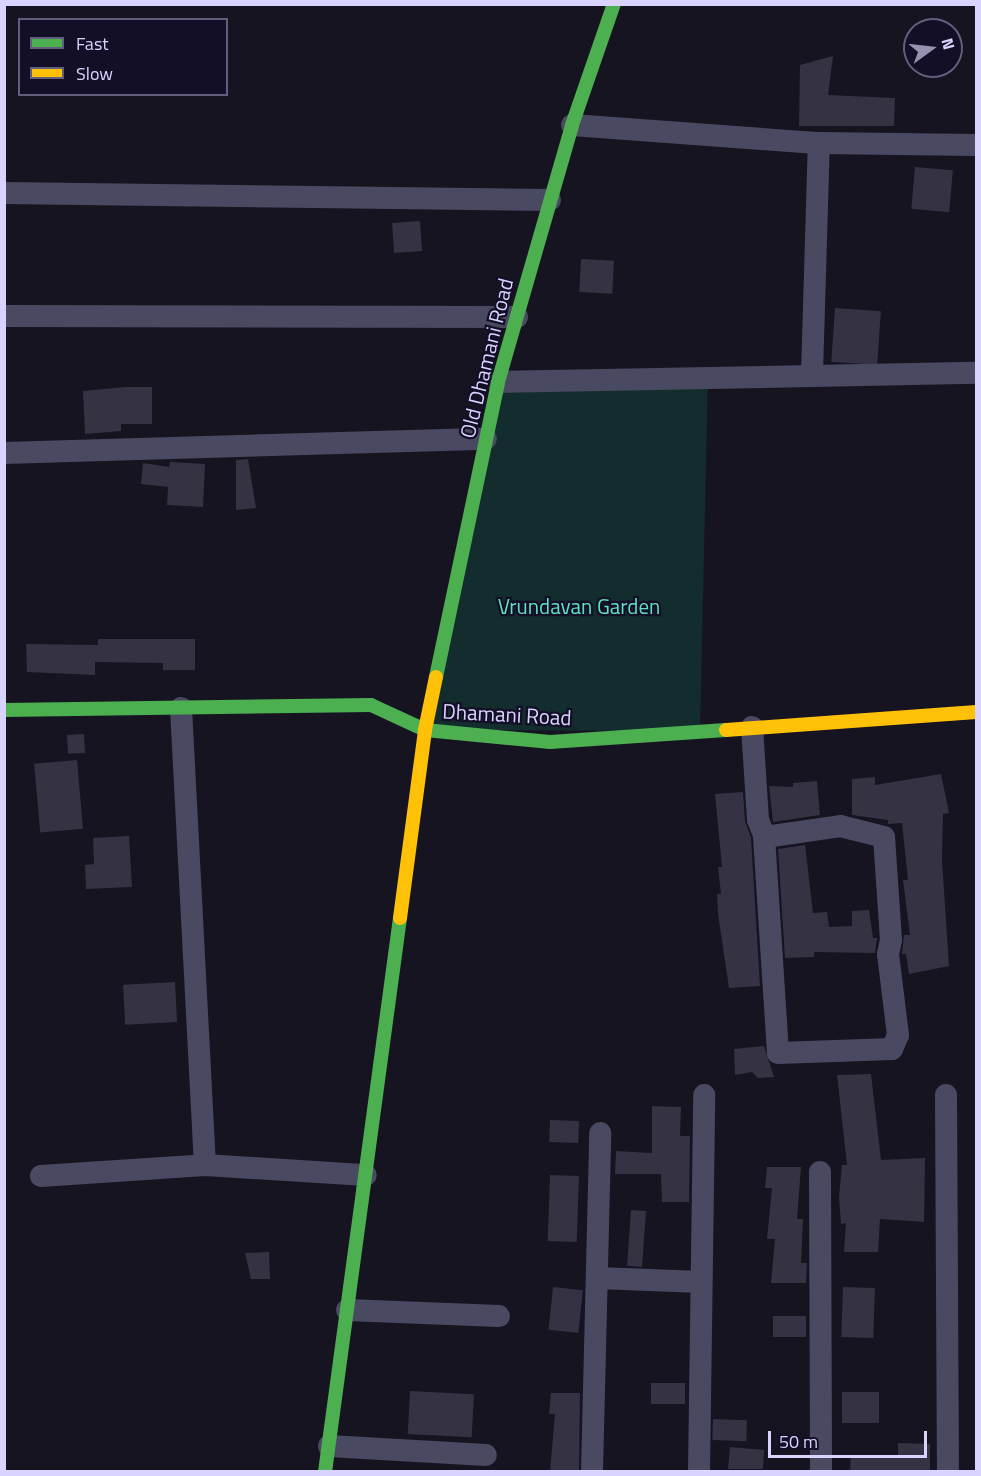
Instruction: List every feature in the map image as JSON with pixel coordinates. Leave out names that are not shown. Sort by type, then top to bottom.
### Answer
[{"type":"street","name":"Old Dhamani Road","points":[[326,1472],[425,730],[498,382],[572,125],[614,4]]},
{"type":"street","points":[[572,125],[819,143],[976,145]]},
{"type":"street","points":[[812,374],[819,143]]},
{"type":"street","points":[[4,193],[550,200]]},
{"type":"street","points":[[4,316],[517,317]]},
{"type":"street","points":[[498,382],[812,374],[976,373]]},
{"type":"street","points":[[4,453],[486,439]]},
{"type":"street","name":"Dhamani Road","points":[[4,710],[372,705],[425,730],[550,742],[976,712]]},
{"type":"street","points":[[181,708],[205,1165]]},
{"type":"street","points":[[752,728],[758,820],[765,837],[840,826],[884,837],[891,940],[888,954],[898,1035],[892,1049],[778,1053],[764,838]]},
{"type":"street","points":[[699,1472],[704,1095]]},
{"type":"street","points":[[945,1095],[948,1472]]},
{"type":"street","points":[[592,1472],[600,1133]]},
{"type":"street","points":[[41,1176],[205,1165],[366,1175]]},
{"type":"street","points":[[820,1172],[821,1472]]},
{"type":"street","points":[[597,1278],[701,1282]]},
{"type":"street","points":[[347,1310],[499,1316]]},
{"type":"street","points":[[329,1446],[475,1460]]},
{"type":"green space","name":"Vrundavan Garden","points":[[708,376],[700,731],[425,730],[498,382]]},
{"type":"building","points":[[833,56],[828,95],[895,98],[894,126],[799,126],[800,65]]},
{"type":"building","points":[[915,167],[953,170],[949,212],[911,209]]},
{"type":"building","points":[[420,221],[422,251],[394,253],[392,223]]},
{"type":"building","points":[[581,259],[614,261],[612,294],[579,292]]},
{"type":"building","points":[[835,308],[881,311],[877,365],[831,362]]},
{"type":"building","points":[[152,387],[152,424],[121,424],[121,431],[85,434],[83,391]]},
{"type":"building","points":[[248,459],[256,508],[236,510],[236,460]]},
{"type":"building","points":[[170,462],[205,464],[203,507],[167,505],[168,487],[141,484],[143,463],[169,467]]},
{"type":"building","points":[[98,639],[195,639],[195,670],[163,670],[163,663],[95,662],[95,675],[27,672],[26,644],[98,645]]},
{"type":"building","points":[[84,734],[85,753],[68,754],[67,735]]},
{"type":"building","points":[[77,760],[83,829],[40,832],[34,764]]},
{"type":"building","points":[[941,774],[949,813],[943,814],[942,860],[949,966],[909,974],[906,954],[902,954],[904,935],[910,935],[903,880],[908,880],[902,823],[888,824],[888,820],[852,815],[852,779],[875,777],[875,785]]},
{"type":"building","points":[[817,781],[820,815],[773,822],[769,786],[793,787],[793,783]]},
{"type":"building","points":[[743,792],[745,821],[751,838],[760,986],[729,988],[718,914],[717,894],[721,894],[718,867],[722,867],[715,794]]},
{"type":"building","points":[[129,836],[132,887],[86,889],[85,865],[94,864],[93,838]]},
{"type":"building","points":[[805,845],[813,913],[827,912],[829,927],[852,926],[852,911],[869,910],[873,938],[877,938],[875,953],[814,952],[814,957],[785,958],[778,849]]},
{"type":"building","points":[[175,982],[177,1022],[125,1025],[123,985]]},
{"type":"building","points":[[764,1046],[774,1077],[758,1078],[752,1072],[735,1075],[734,1049]]},
{"type":"building","points":[[871,1074],[881,1160],[925,1158],[924,1222],[880,1219],[878,1252],[844,1252],[846,1223],[841,1224],[839,1197],[842,1165],[847,1165],[837,1075]]},
{"type":"building","points":[[652,1106],[681,1107],[680,1136],[690,1136],[689,1202],[662,1202],[661,1174],[615,1174],[616,1151],[652,1153]]},
{"type":"building","points":[[550,1120],[579,1121],[578,1143],[549,1142]]},
{"type":"building","points":[[767,1167],[801,1167],[797,1219],[803,1219],[801,1263],[807,1263],[806,1283],[771,1283],[775,1239],[767,1239],[772,1188],[765,1188]]},
{"type":"building","points":[[550,1175],[579,1176],[577,1242],[548,1241]]},
{"type":"building","points":[[631,1210],[646,1211],[642,1267],[627,1266]]},
{"type":"building","points":[[269,1252],[270,1279],[251,1279],[245,1253]]},
{"type":"building","points":[[553,1287],[583,1290],[578,1333],[549,1330]]},
{"type":"building","points":[[843,1287],[875,1288],[873,1338],[841,1337]]},
{"type":"building","points":[[773,1316],[806,1316],[806,1337],[773,1337]]},
{"type":"building","points":[[651,1383],[685,1383],[685,1404],[651,1404]]},
{"type":"building","points":[[410,1391],[474,1394],[472,1437],[408,1434]]},
{"type":"building","points":[[842,1392],[879,1392],[879,1423],[842,1423]]},
{"type":"building","points":[[551,1393],[580,1393],[579,1472],[550,1472],[555,1414],[549,1414]]},
{"type":"building","points":[[713,1419],[747,1420],[746,1441],[712,1440]]},
{"type":"building","points":[[898,1443],[930,1444],[930,1472],[850,1472],[851,1455],[898,1457]]},
{"type":"building","points":[[730,1447],[764,1450],[763,1469],[728,1469]]},
{"type":"traffic: fast","points":[[436,677],[498,382],[572,125],[614,4]]},
{"type":"traffic: fast","points":[[4,710],[371,705],[425,730],[550,742],[726,730]]},
{"type":"traffic: fast","points":[[325,1472],[400,918]]},
{"type":"traffic: slow","points":[[400,918],[425,730],[436,677]]},
{"type":"traffic: slow","points":[[726,730],[976,712]]}]
